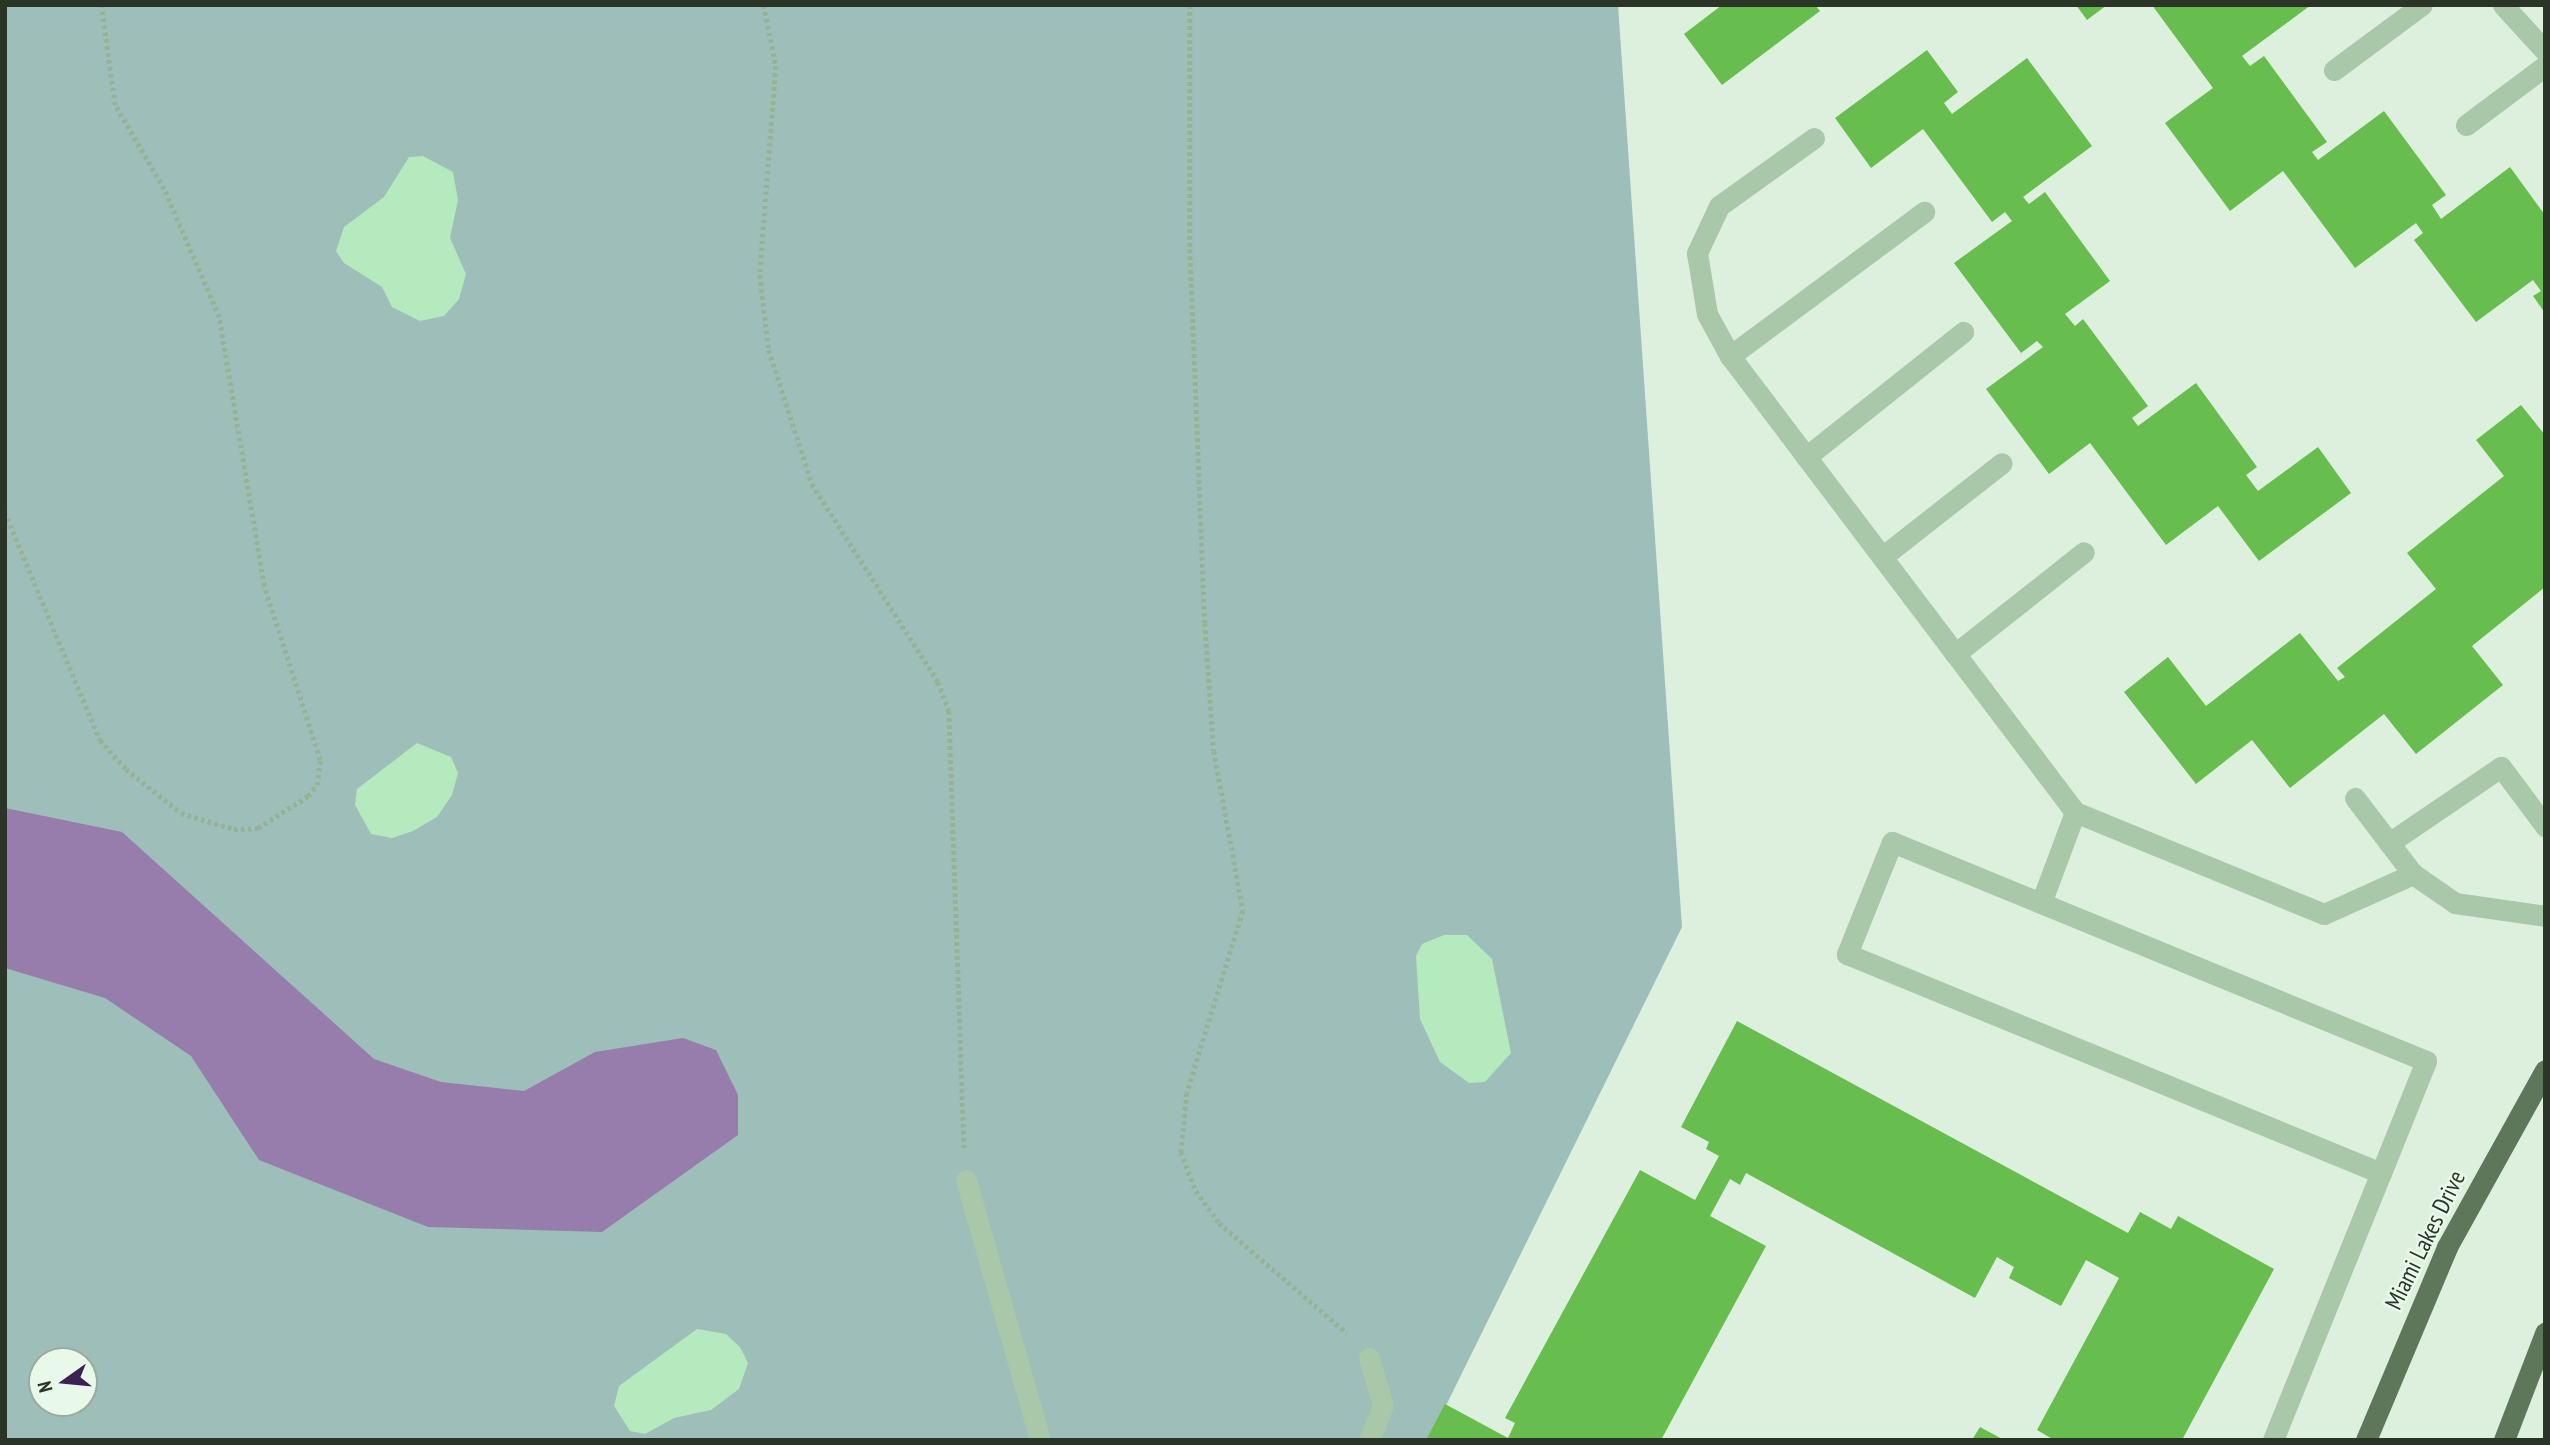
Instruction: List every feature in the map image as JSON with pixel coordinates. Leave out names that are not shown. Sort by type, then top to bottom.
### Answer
[{"type":"main road","name":"Miami Lakes Drive","points":[[2366,1440],[2447,1247],[2545,1070]]},
{"type":"main road","points":[[2504,1440],[2545,1333]]},
{"type":"lane","points":[[2334,70],[2422,5]]},
{"type":"lane","points":[[2503,5],[2545,51]]},
{"type":"lane","points":[[2466,125],[2545,66]]},
{"type":"lane","points":[[1814,138],[1719,206],[1697,253],[1707,314],[1730,356],[2075,812],[2324,914],[2413,874]]},
{"type":"lane","points":[[1730,356],[1924,212]]},
{"type":"lane","points":[[1806,457],[1963,332]]},
{"type":"lane","points":[[1882,557],[2002,463]]},
{"type":"lane","points":[[1955,654],[2084,552]]},
{"type":"lane","points":[[2389,843],[2501,767],[2545,826]]},
{"type":"lane","points":[[2355,798],[2413,874],[2455,903],[2545,916]]},
{"type":"lane","points":[[2041,903],[2075,812]]},
{"type":"lane","points":[[2273,1440],[2381,1173],[2426,1061],[1892,842],[1847,954],[2381,1173]]},
{"type":"lane","points":[[966,1180],[1042,1438]]},
{"type":"lane","points":[[1368,1440],[1383,1405],[1369,1358]]},
{"type":"path","points":[[5,512],[95,728],[126,769],[181,813],[222,827],[258,828],[308,796],[317,785],[320,760],[264,586],[219,317],[164,189],[116,106],[101,5]]},
{"type":"path","points":[[764,5],[776,66],[760,275],[769,350],[812,484],[932,670],[949,711],[966,1180]]},
{"type":"path","points":[[1190,5],[1190,249],[1205,623],[1214,751],[1243,911],[1187,1093],[1181,1152],[1196,1191],[1219,1223],[1335,1321],[1369,1358]]},
{"type":"shaded area","points":[[5,5],[1618,5],[1682,927],[1429,1440],[5,1440]]},
{"type":"shaded area","points":[[5,808],[122,832],[374,1059],[441,1082],[524,1091],[595,1052],[683,1038],[716,1050],[738,1095],[738,1135],[602,1232],[428,1227],[259,1160],[191,1056],[105,998],[5,968]]},
{"type":"sand","points":[[423,156],[453,172],[458,200],[450,238],[466,274],[459,299],[444,316],[420,321],[392,307],[382,287],[344,263],[336,251],[344,227],[384,197],[409,157]]},
{"type":"sand","points":[[417,743],[451,757],[458,773],[452,795],[437,817],[413,831],[392,838],[371,834],[355,805],[357,789]]},
{"type":"sand","points":[[1444,935],[1467,935],[1492,959],[1511,1053],[1485,1082],[1469,1083],[1440,1062],[1420,1019],[1416,956],[1422,944]]},
{"type":"sand","points":[[697,1329],[726,1334],[740,1347],[748,1363],[739,1389],[711,1410],[674,1418],[645,1434],[630,1431],[614,1406],[619,1386]]},
{"type":"building","points":[[1722,5],[1815,5],[1820,11],[1722,85],[1684,34]]},
{"type":"building","points":[[2076,5],[2107,5],[2087,20]]},
{"type":"building","points":[[2152,5],[2311,5],[2242,56],[2250,66],[2264,56],[2327,142],[2312,152],[2318,160],[2384,111],[2446,195],[2432,205],[2441,219],[2510,167],[2545,215],[2545,313],[2533,296],[2541,291],[2533,280],[2476,322],[2414,240],[2423,233],[2416,223],[2355,268],[2283,171],[2230,211],[2165,123],[2213,88]]},
{"type":"building","points":[[1927,50],[1958,92],[1944,103],[1952,114],[2027,58],[2092,146],[2023,197],[2029,204],[2045,192],[2110,281],[2065,314],[2075,326],[2083,319],[2148,406],[2132,418],[2138,426],[2196,383],[2257,467],[2246,475],[2258,491],[2318,447],[2351,493],[2259,561],[2218,506],[2166,545],[2090,443],[2049,474],[1986,389],[2043,347],[2037,341],[2021,353],[1954,263],[2012,221],[2005,212],[1992,222],[1923,129],[1871,168],[1835,118]]},
{"type":"building","points":[[2521,405],[2545,435],[2545,587],[2472,646],[2503,685],[2416,754],[2384,714],[2290,788],[2252,740],[2196,784],[2124,692],[2168,657],[2206,706],[2300,633],[2338,681],[2345,677],[2337,668],[2436,589],[2407,553],[2504,476],[2476,440]]},
{"type":"building","points":[[1737,1021],[2128,1233],[2140,1212],[2171,1229],[2178,1216],[2274,1269],[2182,1440],[2054,1440],[2037,1430],[2119,1278],[2086,1260],[2061,1306],[2009,1278],[2014,1267],[1997,1257],[1975,1298],[1746,1173],[1740,1185],[1730,1179],[1710,1216],[1766,1246],[1661,1440],[1426,1440],[1445,1404],[1508,1438],[1515,1423],[1505,1418],[1640,1170],[1695,1200],[1719,1156],[1706,1149],[1709,1142],[1681,1127]]},
{"type":"building","points":[[1980,1427],[2004,1440],[1972,1440]]}]
